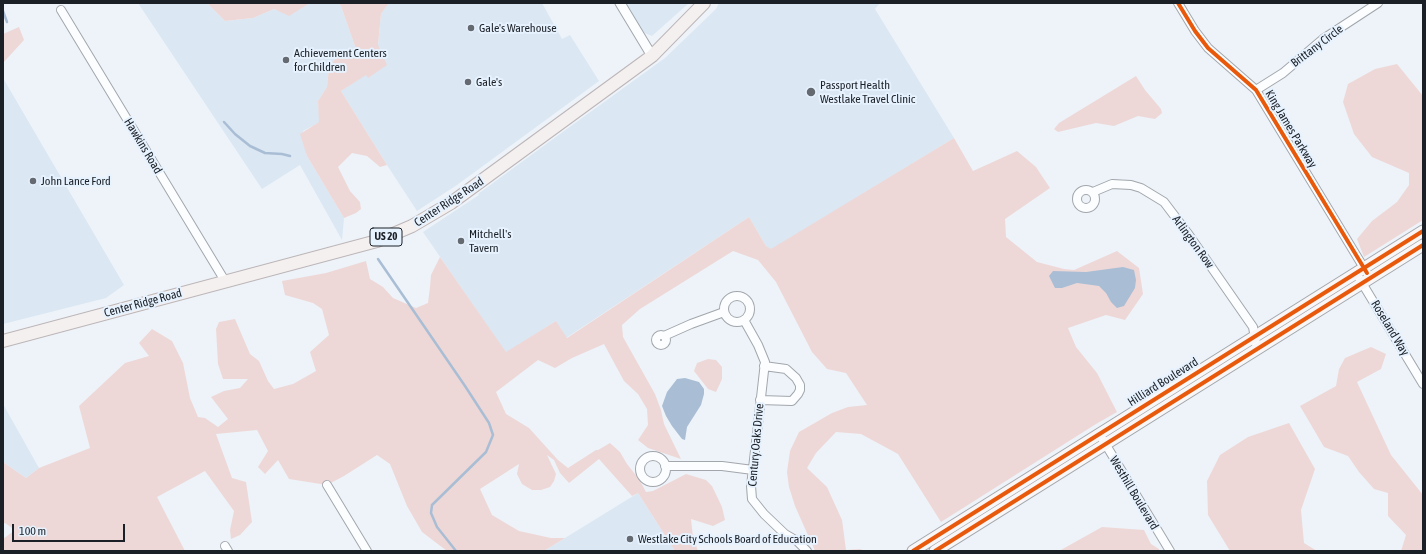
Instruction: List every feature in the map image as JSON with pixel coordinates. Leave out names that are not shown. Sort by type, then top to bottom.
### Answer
[{"type":"main road","name":"Center Ridge Road","points":[[3,341],[378,241],[426,219],[451,203],[652,56],[704,3]]},
{"type":"main road","name":"Hilliard Boulevard","points":[[913,551],[1423,230]]},
{"type":"main road","name":"Hilliard Boulevard","points":[[935,551],[1423,245]]},
{"type":"street","points":[[620,3],[652,56]]},
{"type":"street","name":"King James Parkway","points":[[1178,3],[1195,32],[1208,48],[1256,90],[1360,270]]},
{"type":"street","name":"Brittany Circle","points":[[1256,90],[1283,73],[1324,39],[1378,3]]},
{"type":"street","name":"Hawkins Road","points":[[61,10],[225,281]]},
{"type":"street","name":"Arlington Row","points":[[1093,192],[1112,184],[1131,185],[1141,188],[1164,202],[1189,235],[1253,327],[1256,349]]},
{"type":"street","name":"Roseland Way","points":[[1360,270],[1423,384]]},
{"type":"street","points":[[739,296],[746,299],[750,305],[749,315],[744,320],[736,322],[728,319],[724,312],[724,306],[730,298],[739,296]]},
{"type":"street","points":[[664,336],[724,312]]},
{"type":"street","name":"Century Oaks Drive","points":[[744,320],[762,352],[765,362],[751,486],[752,499],[764,514],[785,534],[797,541],[807,551]]},
{"type":"street","points":[[760,400],[792,401],[800,390],[800,385],[796,378],[786,370],[764,366]]},
{"type":"street","name":"Westhill Boulevard","points":[[1100,434],[1170,551]]},
{"type":"street","points":[[665,466],[722,466],[753,470]]},
{"type":"street","points":[[327,485],[367,551]]},
{"type":"shaded area","points":[[138,3],[207,3],[225,21],[253,18],[274,9],[289,15],[310,3],[338,3],[341,6],[357,52],[336,58],[329,67],[327,87],[318,101],[320,122],[303,131],[307,156],[344,218],[342,240],[300,165],[262,189]]},
{"type":"shaded area","points":[[207,3],[310,3],[289,16],[274,9],[253,18],[225,21]]},
{"type":"shaded area","points":[[338,3],[389,3],[381,14],[378,45],[387,65],[368,78],[366,75],[341,91],[387,165],[380,167],[367,156],[352,153],[338,167],[350,191],[360,202],[361,209],[344,218],[307,156],[300,134],[319,122],[318,101],[327,87],[329,67],[336,58],[357,52],[341,6]]},
{"type":"shaded area","points":[[389,3],[542,3],[562,39],[570,35],[599,81],[457,185],[417,211],[341,91],[366,74],[368,77],[378,45],[381,14]]},
{"type":"shaded area","points":[[625,3],[689,3],[652,36],[642,32]]},
{"type":"shaded area","points":[[719,3],[880,3],[875,9],[954,138],[771,250],[766,246],[749,217],[566,338],[556,321],[506,353],[423,232],[479,195],[478,194],[665,58],[716,9]]},
{"type":"shaded area","points":[[19,27],[24,40],[3,63],[3,34]]},
{"type":"shaded area","points":[[1397,64],[1423,96],[1423,220],[1364,257],[1357,239],[1372,221],[1397,202],[1409,185],[1409,173],[1372,157],[1354,134],[1343,102],[1348,84],[1375,69]]},
{"type":"shaded area","points":[[1136,76],[1145,90],[1161,109],[1162,113],[1155,119],[1138,116],[1114,126],[1096,123],[1058,132],[1054,129],[1059,123]]},
{"type":"shaded area","name":"John Lance Ford","points":[[3,78],[124,285],[106,298],[3,324]]},
{"type":"shaded area","points":[[954,138],[973,171],[1017,151],[1036,167],[1050,188],[1005,219],[1006,237],[1037,262],[1064,269],[1074,270],[1117,251],[1139,268],[1143,294],[1125,320],[1106,315],[1068,328],[1076,347],[1097,373],[1117,412],[941,522],[898,454],[861,434],[836,432],[816,453],[807,468],[827,487],[842,520],[846,550],[860,549],[866,551],[815,551],[795,506],[789,487],[787,472],[790,451],[799,432],[832,413],[848,407],[867,405],[846,373],[827,369],[812,352],[776,282],[758,260],[733,251],[640,309],[622,325],[623,337],[655,394],[664,424],[681,459],[648,448],[638,440],[648,425],[647,409],[638,394],[624,381],[604,344],[572,358],[555,368],[538,360],[496,392],[506,414],[529,428],[558,460],[568,468],[610,443],[620,452],[639,479],[646,492],[653,491],[686,474],[706,480],[712,486],[722,507],[725,520],[713,526],[691,519],[693,537],[698,551],[675,551],[638,493],[632,496],[599,459],[569,483],[560,473],[554,460],[547,455],[556,474],[550,487],[541,490],[532,490],[522,484],[517,474],[519,464],[480,489],[492,515],[519,531],[551,538],[565,538],[544,551],[447,551],[422,532],[407,506],[390,464],[377,455],[327,485],[289,479],[278,460],[265,474],[258,467],[268,451],[257,430],[216,434],[232,478],[246,482],[252,522],[240,535],[231,539],[230,530],[234,511],[205,471],[157,497],[185,551],[3,551],[3,539],[15,530],[5,523],[3,524],[3,462],[26,478],[39,468],[90,448],[79,406],[125,363],[149,356],[139,343],[152,329],[172,341],[183,363],[190,398],[198,417],[205,418],[218,427],[228,419],[211,397],[224,391],[240,388],[248,379],[223,379],[218,364],[216,329],[219,322],[235,319],[250,354],[259,361],[268,381],[274,389],[293,384],[316,371],[310,352],[329,335],[322,309],[313,303],[285,295],[282,281],[326,273],[366,261],[370,279],[383,287],[393,298],[416,308],[428,303],[431,275],[440,257],[506,352],[556,321],[567,338],[749,217],[766,246],[771,249]]},
{"type":"shaded area","points":[[1371,347],[1386,354],[1381,369],[1357,382],[1391,455],[1423,495],[1423,551],[1401,551],[1406,535],[1388,516],[1388,493],[1374,489],[1359,472],[1348,456],[1324,447],[1300,406],[1336,386],[1339,369],[1345,358]]},
{"type":"shaded area","points":[[1243,349],[1245,351],[1111,434],[1111,432]]},
{"type":"shaded area","points":[[708,359],[716,360],[722,367],[722,379],[716,392],[708,389],[694,371],[697,363]]},
{"type":"shaded area","points":[[3,404],[39,468],[26,478],[3,462]]},
{"type":"shaded area","points":[[1289,423],[1315,469],[1301,510],[1304,543],[1317,551],[1230,551],[1208,515],[1207,481],[1220,455],[1248,437]]},
{"type":"shaded area","points":[[638,493],[675,551],[544,551]]},
{"type":"shaded area","points":[[1102,527],[1144,530],[1151,544],[1159,549],[1159,551],[1059,551]]},
{"type":"water","points":[[1123,267],[1134,270],[1136,280],[1135,288],[1124,306],[1117,308],[1099,286],[1077,283],[1062,288],[1055,288],[1049,276],[1053,271],[1086,272]]},
{"type":"water","points":[[685,378],[699,382],[704,389],[704,394],[701,405],[687,427],[685,440],[682,439],[672,426],[662,406],[667,392],[677,379]]},
{"type":"waterway","points":[[3,11],[7,22]]},
{"type":"waterway","points":[[224,122],[235,134],[250,146],[265,153],[290,156]]},
{"type":"waterway","points":[[378,259],[465,386],[489,423],[493,435],[486,452],[432,505],[431,513],[437,527],[456,551]]},
{"type":"cycle path","points":[[1178,3],[1195,31],[1208,48],[1256,90],[1367,273]]},
{"type":"cycle path","points":[[913,551],[1423,231]]},
{"type":"cycle path","points":[[935,551],[1423,245]]},
{"type":"place","name":"Gale's Warehouse","points":[[471,28]]},
{"type":"place","name":"Achievement Centers for Children","points":[[286,60]]},
{"type":"place","name":"Gale's","points":[[468,82]]},
{"type":"place","name":"Passport Health Westlake Travel Clinic","points":[[811,92]]},
{"type":"place","name":"John Lance Ford","points":[[33,181]]},
{"type":"place","name":"Mitchell's Tavern","points":[[461,241]]},
{"type":"place","name":"Westlake City Schools Board of Education","points":[[630,539]]}]
